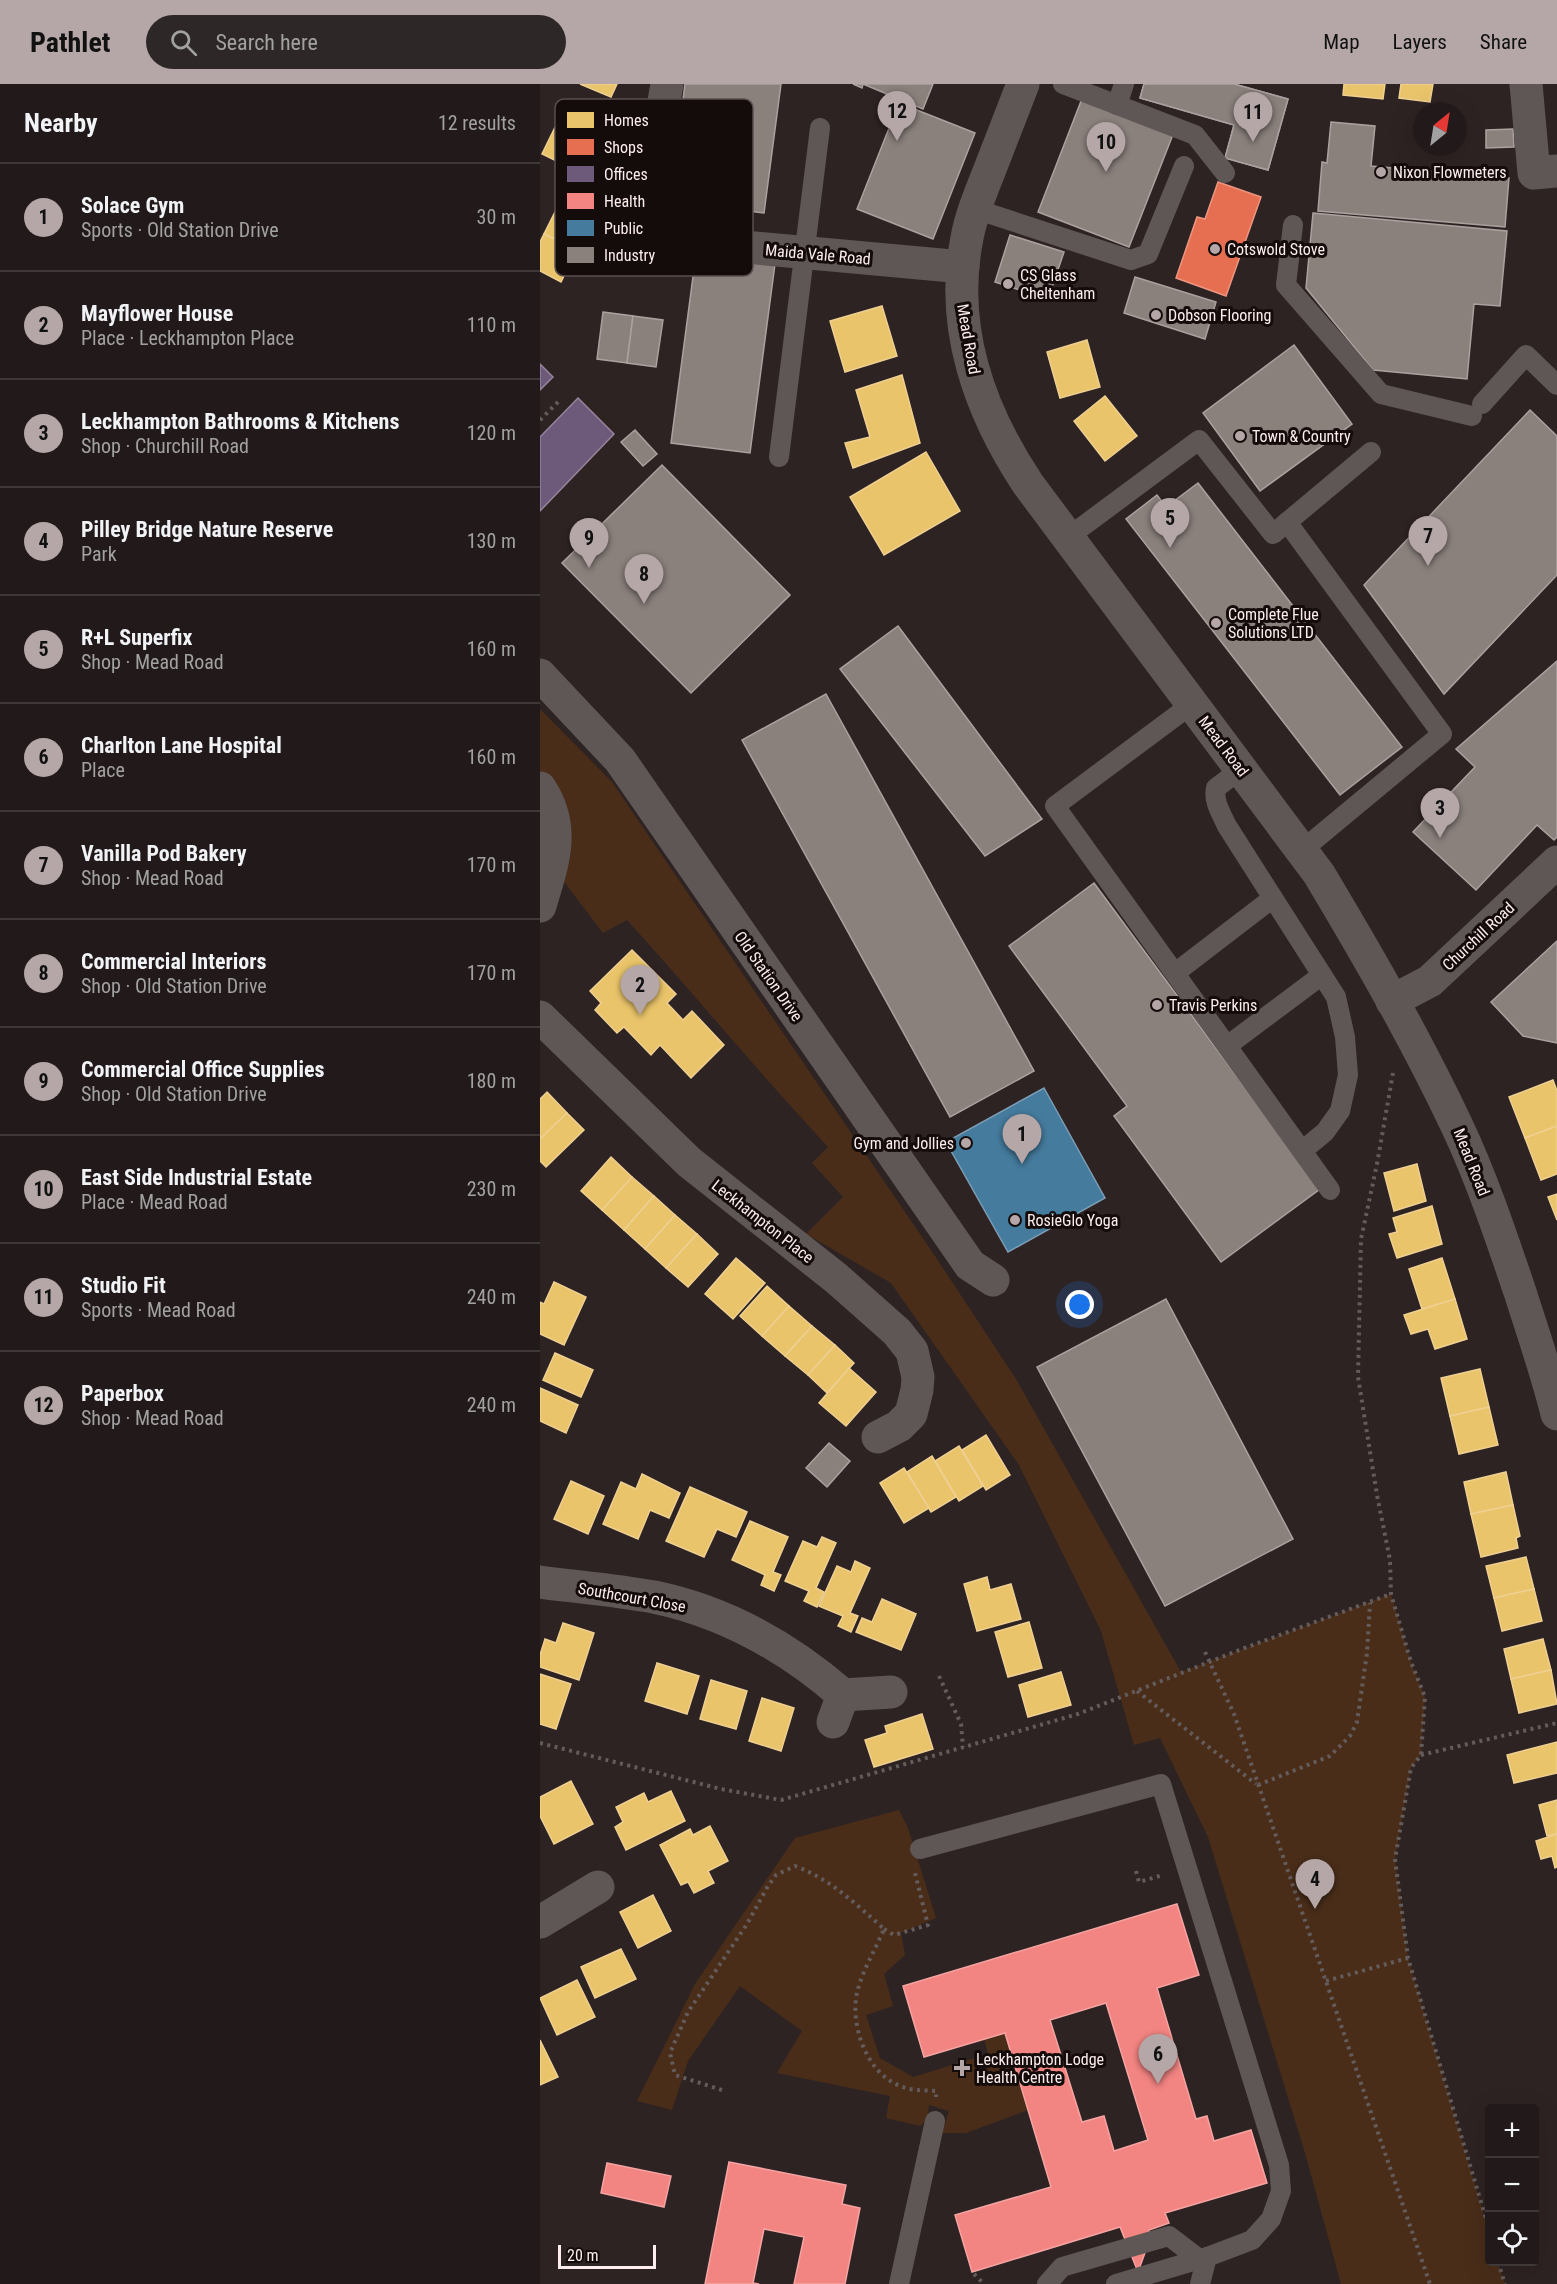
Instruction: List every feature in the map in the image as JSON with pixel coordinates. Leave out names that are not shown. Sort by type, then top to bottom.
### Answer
[{"type":"street","name":"Maida Vale Road","points":[[664,99],[667,84]]},
{"type":"street","name":"Mead Road","points":[[1023,84],[975,209],[967,238],[963,267],[964,329],[970,359],[992,423],[1008,455],[1066,538],[1318,874],[1392,1001],[1457,1126],[1476,1170],[1516,1280],[1557,1414]]},
{"type":"street","points":[[1527,84],[1534,173],[1557,171]]},
{"type":"street","name":"Maida Vale Road","points":[[753,248],[963,267]]},
{"type":"street","name":"Old Station Drive","points":[[540,675],[620,760],[970,1265],[993,1280]]},
{"type":"street","points":[[540,788],[549,805],[556,835],[555,856],[540,906]]},
{"type":"street","name":"Churchill Road","points":[[1392,1001],[1430,981],[1557,862]]},
{"type":"street","name":"Leckhampton Place","points":[[540,1017],[689,1162],[836,1278],[897,1332],[912,1351],[916,1364],[918,1377],[915,1402],[911,1414],[899,1426],[878,1437]]},
{"type":"street","name":"Southcourt Close","points":[[540,1582],[653,1597],[728,1620],[763,1637],[818,1674],[838,1709],[891,1692]]},
{"type":"street","points":[[540,1922],[598,1887]]},
{"type":"lane","points":[[1063,84],[1195,135],[1225,173]]},
{"type":"lane","points":[[1117,105],[1124,84]]},
{"type":"lane","points":[[779,457],[820,128]]},
{"type":"lane","points":[[975,209],[1131,260],[1148,254],[1184,165]]},
{"type":"lane","points":[[1293,225],[1286,285],[1381,394],[1477,410],[1526,355],[1557,385]]},
{"type":"lane","points":[[1066,538],[1198,440],[1273,534],[1371,452]]},
{"type":"lane","points":[[1287,522],[1442,734],[1301,851]]},
{"type":"lane","points":[[1192,704],[1055,806],[1330,1190]]},
{"type":"lane","points":[[1240,769],[1216,788],[1214,796],[1227,826],[1336,997],[1345,1037],[1348,1076],[1340,1111],[1325,1132],[1302,1151]]},
{"type":"lane","points":[[1174,973],[1273,898]]},
{"type":"lane","points":[[1227,1046],[1322,975]]},
{"type":"lane","points":[[920,1849],[1161,1784],[1280,2165],[1281,2191],[1271,2218],[1252,2240],[1203,2258],[1159,2278],[1116,2284]]},
{"type":"lane","points":[[899,2284],[935,2121]]},
{"type":"lane","points":[[1047,2284],[1062,2267],[1146,2237],[1169,2236],[1203,2258]]},
{"type":"lane","points":[[1146,2237],[1159,2278]]},
{"type":"lane","points":[[1200,2284],[1203,2258]]},
{"type":"path","points":[[540,420],[561,399]]},
{"type":"path","points":[[1413,1038],[1393,1073],[1361,1239],[1358,1377],[1390,1560],[1391,1594],[1411,1662],[1425,1697],[1421,1755],[1411,1768],[1395,1860],[1408,1958],[1485,2215]]},
{"type":"path","points":[[540,1743],[720,1789],[781,1800],[1077,1714],[1181,1672],[1391,1594]]},
{"type":"path","points":[[1258,1785],[1330,1756],[1350,1736],[1357,1722],[1367,1653],[1370,1603]]},
{"type":"path","points":[[1205,1652],[1234,1714],[1430,2284]]},
{"type":"path","points":[[939,1676],[961,1724],[963,1748]]},
{"type":"path","points":[[1136,1690],[1258,1785]]},
{"type":"path","points":[[1421,1755],[1557,1723]]},
{"type":"path","points":[[722,2090],[675,2074],[670,2053],[672,2046],[688,2012],[747,1924],[768,1886],[776,1875],[795,1866],[813,1873],[837,1889],[884,1929],[856,1999],[857,2024],[862,2048],[873,2064],[888,2079],[903,2088],[936,2091],[935,2121]]},
{"type":"path","points":[[1136,1871],[1139,1882],[1168,1875]]},
{"type":"path","points":[[1326,1982],[1408,1958]]},
{"type":"path","points":[[1499,2266],[1505,2284]]},
{"type":"path","points":[[974,2274],[984,2284]]},
{"type":"shaded area","points":[[540,709],[612,782],[935,1256],[1016,1379],[1181,1672],[1391,1594],[1411,1662],[1425,1697],[1421,1755],[1411,1768],[1395,1859],[1408,1958],[1485,2218],[1485,2266],[1499,2266],[1505,2284],[1341,2284],[1305,2153],[1208,1837],[1160,1738],[1134,1745],[1101,1631],[1019,1465],[891,1283],[806,1234],[843,1197],[812,1163],[828,1147],[627,920],[603,933],[555,870],[540,783]]},
{"type":"shaded area","points":[[899,1810],[908,1828],[936,1918],[901,1933],[905,1955],[884,1974],[893,2006],[866,2015],[880,2058],[913,2077],[988,2054],[984,2039],[1005,2033],[1028,2110],[966,2133],[942,2133],[949,2111],[929,2105],[926,2119],[920,2126],[886,2118],[890,2096],[777,2073],[802,2031],[740,1986],[688,2061],[672,2110],[637,2101],[695,1984],[795,1838]]},
{"type":"building: Homes","points":[[580,84],[617,84],[611,97]]},
{"type":"building: Homes","points":[[1344,84],[1385,84],[1383,99],[1343,95]]},
{"type":"building: Homes","points":[[1401,84],[1433,84],[1430,102],[1399,98]]},
{"type":"building: Homes","points":[[555,127],[555,160],[542,154]]},
{"type":"building: Homes","points":[[555,212],[555,239],[544,234]]},
{"type":"building: Homes","points":[[544,234],[555,239],[555,276],[564,276],[561,282],[540,271],[540,242]]},
{"type":"building: Homes","points":[[882,306],[897,356],[845,372],[830,321]]},
{"type":"building: Homes","points":[[1087,340],[1100,387],[1060,398],[1047,352]]},
{"type":"building: Homes","points":[[902,375],[920,443],[853,468],[845,443],[870,437],[856,390]]},
{"type":"building: Homes","points":[[1105,396],[1137,436],[1105,461],[1074,421]]},
{"type":"building: Homes","points":[[926,452],[960,511],[884,555],[850,497]]},
{"type":"building: Homes","points":[[632,950],[676,994],[667,1003],[683,1020],[692,1011],[724,1045],[691,1078],[660,1045],[651,1055],[624,1027],[617,1033],[595,1010],[601,1003],[590,991]]},
{"type":"building: Homes","points":[[1553,1080],[1557,1091],[1557,1126],[1525,1138],[1509,1097]]},
{"type":"building: Homes","points":[[547,1092],[567,1113],[540,1139],[540,1099]]},
{"type":"building: Homes","points":[[567,1113],[584,1130],[546,1167],[540,1161],[540,1139]]},
{"type":"building: Homes","points":[[1557,1126],[1557,1174],[1541,1180],[1525,1138]]},
{"type":"building: Homes","points":[[611,1157],[632,1177],[602,1210],[581,1191]]},
{"type":"building: Homes","points":[[1417,1164],[1426,1201],[1394,1211],[1384,1173]]},
{"type":"building: Homes","points":[[632,1177],[654,1196],[624,1230],[602,1210]]},
{"type":"building: Homes","points":[[1557,1194],[1557,1220],[1548,1197]]},
{"type":"building: Homes","points":[[654,1196],[675,1215],[645,1249],[624,1230]]},
{"type":"building: Homes","points":[[1432,1206],[1442,1244],[1397,1258],[1389,1234],[1397,1232],[1393,1218]]},
{"type":"building: Homes","points":[[675,1215],[697,1234],[666,1268],[645,1249]]},
{"type":"building: Homes","points":[[697,1234],[718,1254],[688,1287],[666,1268]]},
{"type":"building: Homes","points":[[736,1258],[765,1283],[733,1319],[705,1294]]},
{"type":"building: Homes","points":[[1442,1258],[1455,1299],[1422,1309],[1409,1269]]},
{"type":"building: Homes","points":[[554,1282],[586,1297],[564,1345],[540,1334],[540,1302],[544,1304]]},
{"type":"building: Homes","points":[[767,1286],[789,1306],[762,1336],[740,1316]]},
{"type":"building: Homes","points":[[1455,1299],[1467,1339],[1435,1349],[1428,1329],[1411,1334],[1404,1315]]},
{"type":"building: Homes","points":[[789,1306],[812,1326],[785,1356],[762,1336]]},
{"type":"building: Homes","points":[[812,1326],[835,1345],[808,1375],[785,1356]]},
{"type":"building: Homes","points":[[835,1345],[854,1363],[827,1393],[808,1375]]},
{"type":"building: Homes","points":[[555,1353],[593,1370],[581,1397],[543,1380]]},
{"type":"building: Homes","points":[[849,1368],[876,1392],[846,1426],[819,1403]]},
{"type":"building: Homes","points":[[1480,1369],[1489,1407],[1450,1416],[1441,1378]]},
{"type":"building: Homes","points":[[540,1388],[578,1405],[566,1433],[540,1421]]},
{"type":"building: Homes","points":[[1489,1407],[1498,1445],[1459,1454],[1450,1416]]},
{"type":"building: Homes","points":[[986,1435],[1010,1475],[986,1490],[962,1450]]},
{"type":"building: Homes","points":[[959,1446],[983,1486],[959,1501],[935,1461]]},
{"type":"building: Homes","points":[[932,1456],[956,1497],[931,1512],[907,1472]]},
{"type":"building: Homes","points":[[904,1468],[929,1508],[904,1523],[880,1483]]},
{"type":"building: Homes","points":[[1506,1472],[1513,1505],[1471,1514],[1464,1482]]},
{"type":"building: Homes","points":[[642,1474],[680,1493],[669,1518],[650,1510],[638,1539],[603,1524],[621,1482],[636,1489]]},
{"type":"building: Homes","points":[[571,1481],[604,1496],[588,1534],[554,1519]]},
{"type":"building: Homes","points":[[690,1487],[747,1512],[736,1537],[717,1529],[704,1557],[666,1541]]},
{"type":"building: Homes","points":[[1513,1505],[1520,1536],[1516,1538],[1518,1548],[1481,1557],[1471,1514]]},
{"type":"building: Homes","points":[[750,1521],[788,1537],[773,1572],[781,1575],[774,1591],[761,1585],[765,1575],[732,1560]]},
{"type":"building: Homes","points":[[822,1537],[836,1543],[816,1588],[824,1592],[817,1607],[804,1601],[809,1591],[785,1581],[803,1541],[817,1547]]},
{"type":"building: Homes","points":[[1526,1557],[1534,1589],[1494,1598],[1486,1566]]},
{"type":"building: Homes","points":[[855,1561],[870,1568],[850,1613],[858,1616],[851,1632],[838,1626],[843,1616],[819,1606],[837,1566],[851,1572]]},
{"type":"building: Homes","points":[[987,1577],[990,1590],[1011,1584],[1021,1619],[977,1631],[964,1584]]},
{"type":"building: Homes","points":[[1534,1589],[1542,1621],[1502,1631],[1494,1598]]},
{"type":"building: Homes","points":[[882,1599],[916,1614],[901,1650],[856,1632],[862,1618],[872,1622]]},
{"type":"building: Homes","points":[[1029,1622],[1042,1668],[1008,1677],[995,1632]]},
{"type":"building: Homes","points":[[563,1623],[594,1633],[579,1680],[540,1667],[540,1655],[545,1639],[556,1643]]},
{"type":"building: Homes","points":[[1543,1639],[1551,1670],[1511,1679],[1504,1649]]},
{"type":"building: Homes","points":[[657,1663],[699,1676],[687,1714],[645,1701]]},
{"type":"building: Homes","points":[[1551,1670],[1557,1704],[1519,1713],[1511,1679]]},
{"type":"building: Homes","points":[[1061,1672],[1071,1705],[1028,1717],[1019,1685]]},
{"type":"building: Homes","points":[[540,1674],[571,1684],[556,1729],[540,1724]]},
{"type":"building: Homes","points":[[711,1680],[747,1691],[736,1729],[700,1719]]},
{"type":"building: Homes","points":[[762,1698],[794,1708],[781,1751],[749,1741]]},
{"type":"building: Homes","points":[[922,1714],[933,1749],[874,1767],[865,1740],[887,1733],[885,1726]]},
{"type":"building: Homes","points":[[1557,1742],[1557,1773],[1514,1783],[1507,1755]]},
{"type":"building: Homes","points":[[571,1781],[593,1824],[554,1844],[540,1816],[540,1797]]},
{"type":"building: Homes","points":[[671,1791],[685,1821],[626,1850],[615,1827],[623,1822],[616,1807],[644,1793],[648,1802]]},
{"type":"building: Homes","points":[[1557,1800],[1557,1834],[1547,1836],[1539,1805]]},
{"type":"building: Homes","points":[[710,1826],[728,1861],[708,1871],[714,1883],[694,1893],[688,1882],[681,1885],[660,1845],[690,1829],[693,1835]]},
{"type":"building: Homes","points":[[1557,1834],[1557,1867],[1555,1868],[1552,1856],[1541,1859],[1536,1841]]},
{"type":"building: Homes","points":[[653,1895],[671,1931],[638,1948],[620,1912]]},
{"type":"building: Homes","points":[[621,1949],[636,1979],[595,1998],[581,1967]]},
{"type":"building: Homes","points":[[577,1980],[595,2017],[557,2035],[540,1998]]},
{"type":"building: Homes","points":[[540,2040],[558,2077],[540,2085]]},
{"type":"building: Shops","name":"Cotswold Stove","points":[[1218,182],[1261,197],[1226,296],[1176,278],[1197,217],[1205,219]]},
{"type":"building: Offices","points":[[540,364],[553,377],[540,390]]},
{"type":"building: Offices","points":[[578,398],[614,434],[540,511],[540,437]]},
{"type":"building: Health","points":[[1177,1904],[1199,1975],[1157,1988],[1196,2119],[1207,2116],[1214,2141],[1251,2130],[1267,2183],[1165,2213],[1169,2223],[1149,2230],[1146,2250],[1138,2272],[1120,2227],[972,2272],[955,2215],[1051,2187],[1005,2033],[924,2057],[903,1986]],"holes":[[[1106,2003],[1148,2140],[1114,2151],[1104,2116],[1082,2122],[1050,2020]]]},
{"type":"building: Health","points":[[729,2162],[846,2185],[842,2204],[860,2208],[845,2284],[794,2284],[804,2237],[764,2229],[753,2283],[759,2284],[705,2284]]},
{"type":"building: Health","points":[[607,2163],[671,2176],[664,2207],[601,2193]]},
{"type":"building: Public","points":[[1144,84],[1234,84],[1288,99],[1268,170],[1225,158],[1234,125],[1140,98]]},
{"type":"building: Public","points":[[1044,1088],[1105,1198],[1008,1252],[946,1142]]},
{"type":"building: Industry","points":[[685,84],[781,84],[764,213],[753,212],[753,99],[683,99]]},
{"type":"building: Industry","points":[[863,84],[933,84],[923,109]]},
{"type":"building: Industry","points":[[1144,84],[1234,84],[1288,99],[1268,170],[1225,158],[1234,125],[1140,98]]},
{"type":"building: Industry","points":[[1083,96],[1174,132],[1129,247],[1038,212]]},
{"type":"building: Industry","points":[[899,103],[975,133],[933,239],[857,209]]},
{"type":"building: Industry","name":"Nixon Flowmeters","points":[[1331,122],[1375,126],[1371,166],[1509,178],[1505,227],[1318,211],[1322,162],[1327,163]]},
{"type":"building: Industry","points":[[1513,129],[1514,147],[1486,148],[1486,130]]},
{"type":"building: Industry","points":[[1313,213],[1507,231],[1500,306],[1474,304],[1467,379],[1373,370],[1306,288]]},
{"type":"building: Industry","points":[[1010,235],[1064,252],[1048,299],[995,282]]},
{"type":"building: Industry","points":[[753,261],[775,264],[750,453],[671,443],[693,276],[753,276]]},
{"type":"building: Industry","points":[[1135,277],[1216,302],[1205,339],[1124,313]]},
{"type":"building: Industry","points":[[603,312],[633,316],[627,363],[597,359]]},
{"type":"building: Industry","points":[[633,316],[663,320],[656,367],[627,363]]},
{"type":"building: Industry","points":[[1294,345],[1352,424],[1260,491],[1203,413]]},
{"type":"building: Industry","points":[[1530,410],[1557,436],[1557,575],[1444,694],[1364,585]]},
{"type":"building: Industry","points":[[635,430],[657,454],[643,466],[621,442]]},
{"type":"building: Industry","points":[[662,465],[790,595],[691,693],[562,563]]},
{"type":"building: Industry","points":[[1198,483],[1402,747],[1340,795],[1126,519],[1157,495],[1166,507]]},
{"type":"building: Industry","points":[[898,626],[1042,819],[985,856],[840,669]]},
{"type":"building: Industry","points":[[1557,661],[1557,837],[1554,840],[1537,825],[1476,890],[1413,832],[1475,767],[1456,749]]},
{"type":"building: Industry","points":[[826,694],[1034,1071],[950,1117],[742,740]]},
{"type":"building: Industry","points":[[1094,883],[1320,1189],[1221,1262],[1114,1116],[1127,1106],[1009,946]]},
{"type":"building: Industry","points":[[1557,941],[1557,1043],[1523,1036],[1491,1002]]},
{"type":"building: Industry","points":[[1166,1299],[1293,1539],[1165,1606],[1037,1367]]},
{"type":"building: Industry","points":[[829,1443],[850,1461],[827,1487],[806,1468]]},
{"type":"place","name":"Paperbox","points":[[897,141]]},
{"type":"place","name":"Studio Fit","points":[[1253,142]]},
{"type":"place","name":"East Side Industrial Estate","points":[[1106,172]]},
{"type":"place","name":"Nixon Flowmeters","points":[[1381,172]]},
{"type":"place","name":"Cotswold Stove","points":[[1215,249]]},
{"type":"place","name":"CS Glass Cheltenham","points":[[1008,284]]},
{"type":"place","name":"Dobson Flooring","points":[[1156,315]]},
{"type":"place","name":"Town & Country","points":[[1240,436]]},
{"type":"place","name":"R+L Superfix","points":[[1170,548]]},
{"type":"place","name":"Vanilla Pod Bakery","points":[[1428,566]]},
{"type":"place","name":"Commercial Office Supplies","points":[[589,568]]},
{"type":"place","name":"Commercial Interiors","points":[[644,604]]},
{"type":"place","name":"Complete Flue Solutions LTD","points":[[1216,623]]},
{"type":"place","name":"Leckhampton Bathrooms & Kitchens","points":[[1440,838]]},
{"type":"place","name":"Travis Perkins","points":[[1157,1005]]},
{"type":"place","name":"Mayflower House","points":[[640,1015]]},
{"type":"place","name":"Gym and Jollies","points":[[966,1143]]},
{"type":"place","name":"Solace Gym","points":[[1022,1164]]},
{"type":"place","name":"RosieGlo Yoga","points":[[1015,1220]]},
{"type":"place","name":"Pilley Bridge Nature Reserve","points":[[1315,1909]]},
{"type":"place","name":"Leckhampton Lodge Health Centre","points":[[962,2068]]},
{"type":"place","name":"Charlton Lane Hospital","points":[[1158,2084]]}]
